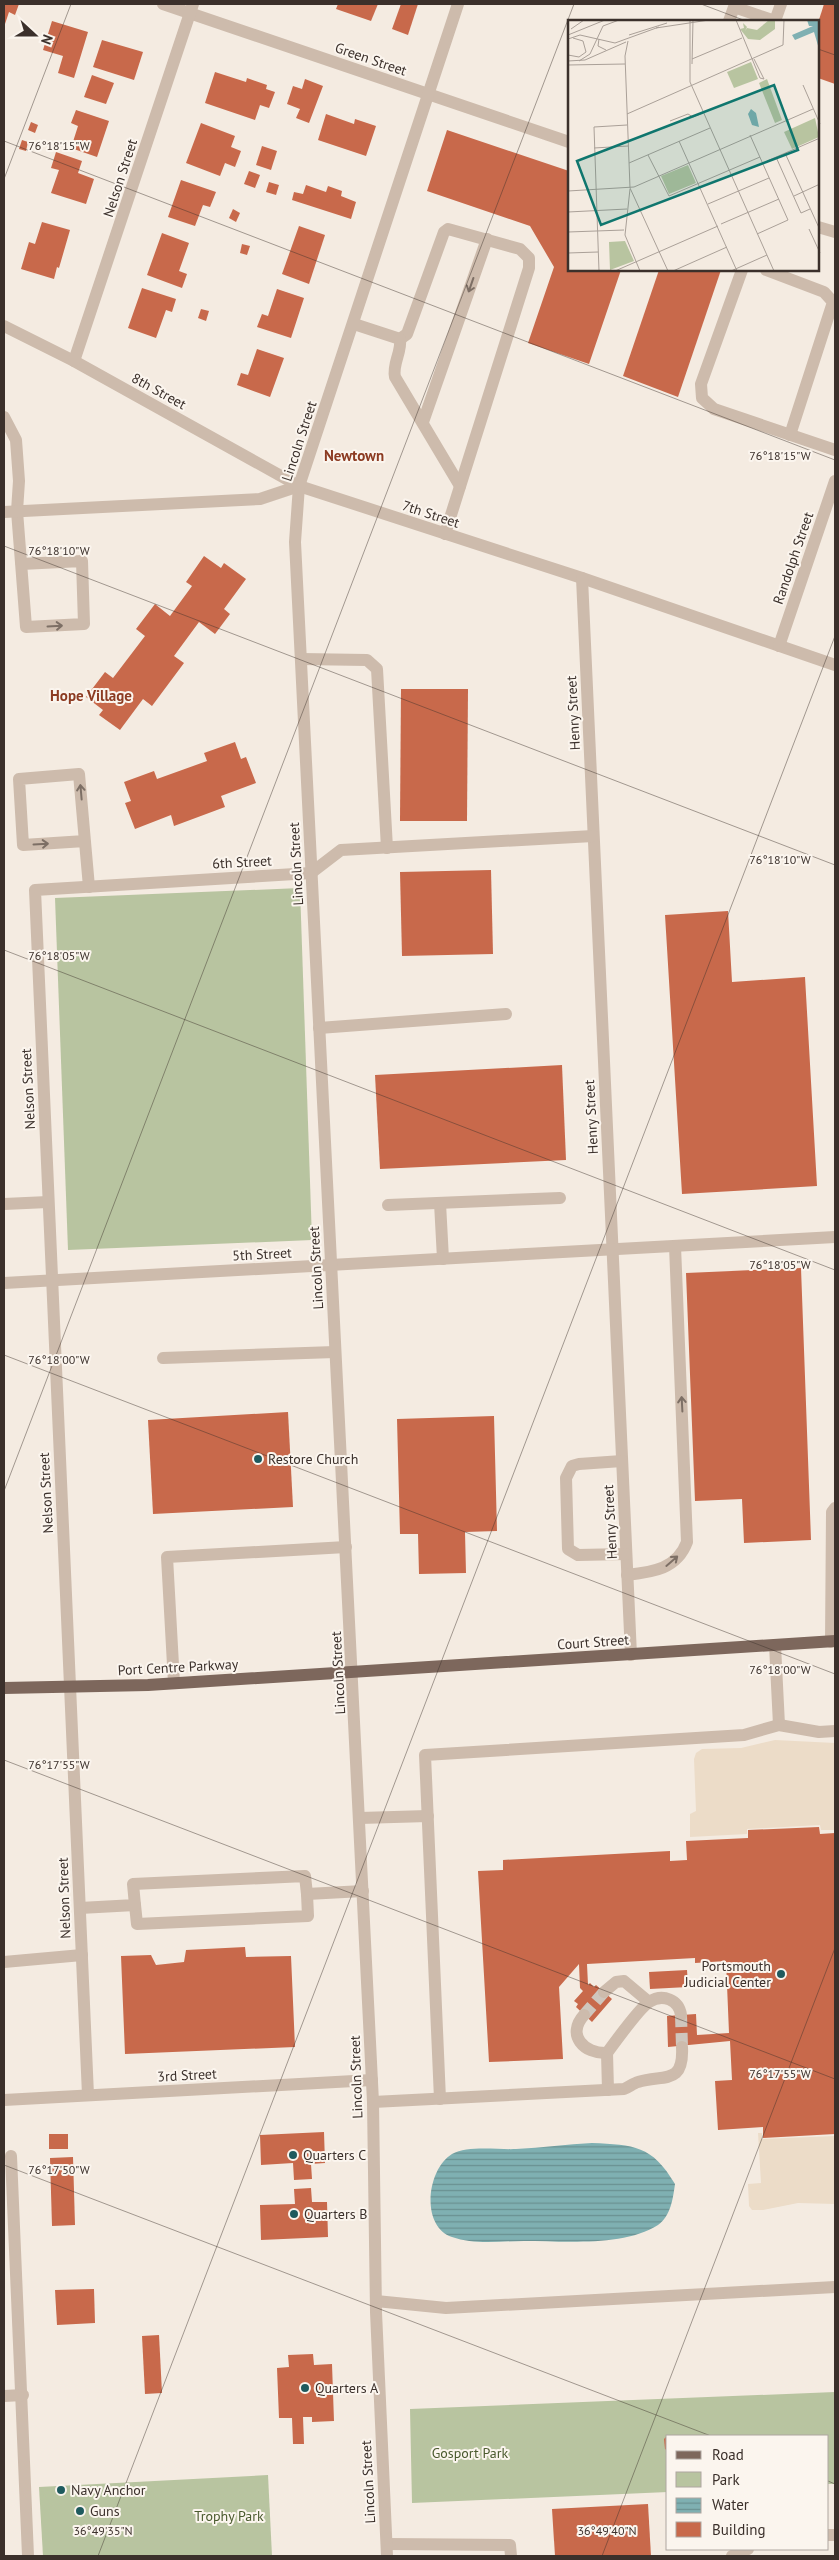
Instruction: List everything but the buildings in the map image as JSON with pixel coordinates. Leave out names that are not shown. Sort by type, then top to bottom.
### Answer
[{"type":"main road","name":"Court Street","points":[[353,1672],[833,1642]]},
{"type":"main road","name":"Port Centre Parkway","points":[[4,1688],[174,1683],[353,1672]]},
{"type":"street","name":"Green Street","points":[[163,4],[192,8],[428,94],[568,142]]},
{"type":"street","name":"Lincoln Street","points":[[387,2550],[376,2301],[373,2102],[360,1818],[295,542],[299,486],[458,4]]},
{"type":"street","points":[[775,20],[781,4]]},
{"type":"street","points":[[729,20],[734,7],[772,20]]},
{"type":"street","name":"Nelson Street","points":[[74,361],[192,8]]},
{"type":"street","points":[[819,226],[835,232]]},
{"type":"street","points":[[400,339],[407,334],[444,232],[453,229],[520,249],[529,258],[529,268],[445,534]]},
{"type":"street","points":[[423,422],[487,239]]},
{"type":"street","points":[[742,271],[701,384],[702,398],[714,409],[835,450]]},
{"type":"street","points":[[769,271],[824,292],[833,302],[790,435]]},
{"type":"street","points":[[354,324],[400,339]]},
{"type":"street","name":"8th Street","points":[[4,326],[74,361],[299,486]]},
{"type":"street","points":[[400,339],[401,347],[394,372],[395,377],[460,486]]},
{"type":"street","points":[[4,417],[16,440],[19,481],[17,511],[21,564],[26,627],[84,624],[82,561],[21,564]]},
{"type":"street","name":"Randolph Street","points":[[779,646],[835,480]]},
{"type":"street","points":[[4,512],[260,499],[299,486]]},
{"type":"street","name":"7th Street","points":[[299,486],[582,578],[835,665]]},
{"type":"street","name":"Henry Street","points":[[582,578],[631,1655]]},
{"type":"street","points":[[301,659],[367,660],[377,669],[387,848]]},
{"type":"street","points":[[85,841],[23,845],[19,779],[79,774],[85,841],[89,886]]},
{"type":"street","points":[[311,873],[341,850],[594,836]]},
{"type":"street","name":"6th Street","points":[[35,890],[311,873]]},
{"type":"street","name":"Nelson Street","points":[[35,890],[88,2096]]},
{"type":"street","points":[[319,1028],[506,1014]]},
{"type":"street","points":[[388,1205],[560,1198]]},
{"type":"street","points":[[4,1204],[48,1202]]},
{"type":"street","points":[[440,1203],[443,1259]]},
{"type":"street","name":"5th Street","points":[[4,1283],[835,1237]]},
{"type":"street","points":[[627,1575],[659,1571],[673,1562],[687,1542],[675,1246]]},
{"type":"street","points":[[162,1358],[335,1352]]},
{"type":"street","points":[[622,1460],[572,1466],[566,1478],[568,1549],[578,1555],[626,1554]]},
{"type":"street","points":[[833,1642],[832,1512],[835,1508]]},
{"type":"street","points":[[174,1683],[167,1557],[346,1547]]},
{"type":"street","points":[[775,1645],[779,1725]]},
{"type":"street","points":[[440,2099],[426,1754],[744,1735],[779,1725],[818,1732],[835,1731]]},
{"type":"street","points":[[360,1818],[428,1816]]},
{"type":"street","points":[[305,1876],[307,1894],[308,1916],[137,1924],[133,1884],[305,1876]]},
{"type":"street","points":[[307,1894],[363,1891]]},
{"type":"street","points":[[80,1908],[135,1905]]},
{"type":"street","points":[[4,1962],[82,1955]]},
{"type":"street","points":[[604,1992],[616,1982],[624,1981],[649,2002]]},
{"type":"street","points":[[608,2090],[606,2052],[649,2002],[664,1998],[673,2000],[678,2005],[681,2015]]},
{"type":"street","points":[[584,2015],[576,2027],[576,2035],[580,2042],[594,2052],[606,2052]]},
{"type":"street","points":[[373,2102],[624,2089],[639,2082],[660,2080],[672,2076],[680,2066],[682,2047]]},
{"type":"street","name":"3rd Street","points":[[4,2100],[372,2080]]},
{"type":"street","points":[[11,2156],[10,2279],[23,2395],[28,2556]]},
{"type":"street","points":[[376,2301],[446,2308],[835,2287]]},
{"type":"street","points":[[4,2396],[23,2395]]},
{"type":"street","points":[[387,2550],[456,2550],[510,2544],[511,2556]]},
{"type":"street","points":[[732,2556],[746,2550]]},
{"type":"green space","points":[[300,888],[312,1240],[68,1250],[55,898]]},
{"type":"green space","name":"Gosport Park","points":[[835,2392],[835,2484],[829,2484],[829,2435],[666,2435],[666,2492],[412,2503],[410,2409]]},
{"type":"green space","name":"Trophy Park","points":[[268,2475],[272,2556],[43,2556],[39,2487]]},
{"type":"shaded area","points":[[775,1740],[835,1743],[835,1830],[821,1830],[820,1825],[747,1829],[747,1834],[690,1837],[690,1814],[696,1811],[694,1759],[696,1753],[702,1749],[741,1748]]},
{"type":"shaded area","points":[[758,2133],[762,2133],[762,2139],[835,2136],[835,2204],[798,2203],[763,2210],[752,2210],[749,2206],[748,2184],[761,2183]]},
{"type":"water","points":[[592,2143],[619,2145],[641,2150],[650,2154],[667,2171],[675,2184],[669,2212],[658,2225],[644,2232],[611,2240],[488,2242],[469,2241],[452,2237],[442,2231],[435,2222],[431,2210],[433,2184],[437,2172],[444,2161],[452,2154],[475,2149],[516,2149]]},
{"type":"tunnel","points":[[584,2015],[604,1992]]},
{"type":"tunnel","points":[[681,2015],[682,2047]]},
{"type":"place","name":"Restore Church","points":[[258,1459]]},
{"type":"place","name":"Portsmouth Judicial Center","points":[[781,1974]]},
{"type":"place","name":"Quarters C","points":[[293,2155]]},
{"type":"place","name":"Quarters B","points":[[294,2214]]},
{"type":"place","name":"Quarters A","points":[[305,2388]]},
{"type":"place","name":"Navy Anchor","points":[[61,2490]]},
{"type":"place","name":"Guns","points":[[80,2511]]},
{"type":"district","name":"Newtown","points":[[354,455]]},
{"type":"district","name":"Hope Village","points":[[91,695]]}]
